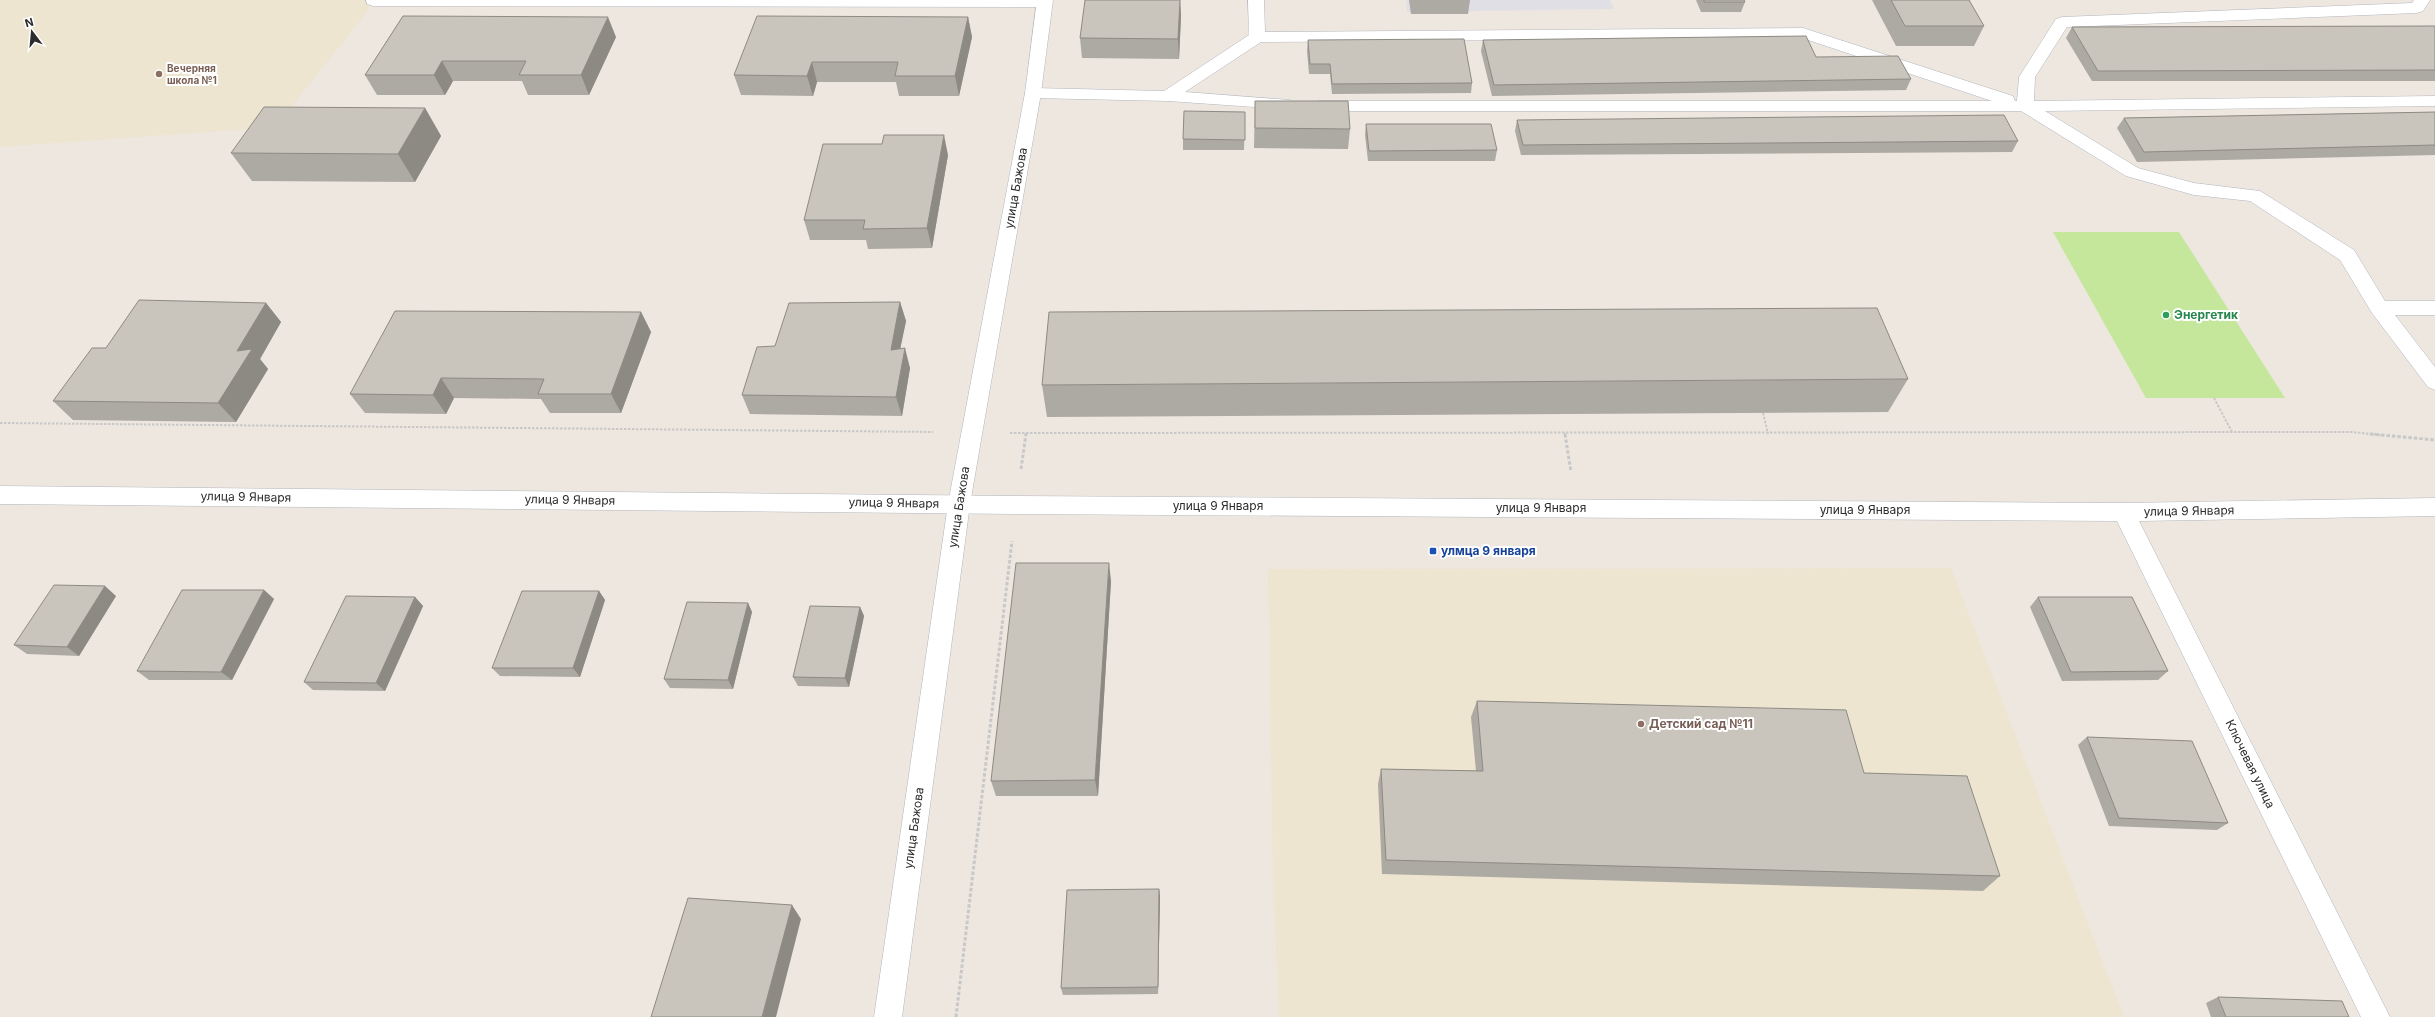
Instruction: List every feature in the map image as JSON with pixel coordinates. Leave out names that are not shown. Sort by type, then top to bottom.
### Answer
[{"type":"street","points":[[1256,0],[1257,37]]},
{"type":"street","points":[[2026,106],[2027,77],[2062,22],[2417,8],[2422,0]]},
{"type":"street","points":[[373,1],[1045,1]]},
{"type":"street","name":"улица Бажова","points":[[888,1017],[959,504],[1033,93],[1045,1]]},
{"type":"street","points":[[1168,96],[1257,37],[1803,33],[2026,106],[2132,172],[2194,189],[2254,194],[2347,255],[2379,308],[2435,382]]},
{"type":"street","points":[[1033,93],[1168,96],[1331,107],[2026,106],[2435,101]]},
{"type":"street","points":[[2379,308],[2435,308]]},
{"type":"street","name":"улица 9 Января","points":[[0,495],[1016,505],[2124,512],[2435,507]]},
{"type":"street","name":"Ключевая улица","points":[[2124,512],[2376,1017]]},
{"type":"path","points":[[2214,398],[2232,432]]},
{"type":"path","points":[[1763,414],[1768,434]]},
{"type":"path","points":[[0,423],[971,433],[1768,434],[2352,432],[2435,440]]},
{"type":"path","points":[[956,1017],[1016,505],[1026,433]]},
{"type":"path","points":[[1566,433],[1572,474]]},
{"type":"shaded area","name":"Вечерняя школа №1","points":[[0,0],[374,0],[361,20],[275,127],[0,147]]},
{"type":"shaded area","points":[[1406,0],[1610,0],[1614,9],[1407,12]]},
{"type":"shaded area","name":"Детский сад №11","points":[[1951,568],[2124,1017],[1279,1017],[1273,878],[1268,569]]},
{"type":"green space","name":"Энергетик","points":[[2053,232],[2179,232],[2285,398],[2146,398]]},
{"type":"building","points":[[1085,0],[1180,0],[1178,39],[1080,38]]},
{"type":"building","points":[[1704,0],[1744,0],[1745,2],[1704,2]]},
{"type":"building","points":[[1891,0],[1969,0],[1984,26],[1905,26]]},
{"type":"building","points":[[403,16],[608,17],[581,75],[519,75],[526,61],[442,61],[434,75],[365,75]]},
{"type":"building","points":[[757,16],[968,17],[955,76],[895,76],[898,62],[812,62],[807,76],[734,75]]},
{"type":"building","points":[[2435,26],[2435,70],[2098,71],[2072,27]]},
{"type":"building","points":[[1806,36],[1816,57],[1898,56],[1911,79],[1494,85],[1483,40]]},
{"type":"building","points":[[1464,39],[1472,83],[1332,84],[1330,64],[1310,64],[1308,40]]},
{"type":"building","points":[[1255,101],[1348,101],[1350,129],[1255,128]]},
{"type":"building","points":[[264,107],[425,108],[398,154],[231,153]]},
{"type":"building","points":[[1184,111],[1245,112],[1245,140],[1183,139]]},
{"type":"building","points":[[2435,112],[2435,145],[2144,152],[2124,118]]},
{"type":"building","points":[[2004,115],[2018,141],[1523,145],[1517,120]]},
{"type":"building","points":[[1366,124],[1491,124],[1497,150],[1369,151]]},
{"type":"building","points":[[884,135],[944,135],[927,228],[863,229],[865,220],[804,220],[823,144],[882,144]]},
{"type":"building","points":[[139,300],[266,303],[237,351],[252,349],[218,403],[53,401],[92,348],[106,348]]},
{"type":"building","points":[[900,302],[891,350],[905,348],[896,397],[742,395],[757,347],[775,346],[789,303]]},
{"type":"building","points":[[1877,308],[1908,379],[1042,385],[1049,312]]},
{"type":"building","points":[[395,311],[641,312],[611,394],[538,394],[544,379],[441,378],[433,395],[350,394]]},
{"type":"building","points":[[1016,563],[1109,563],[1095,780],[991,781]]},
{"type":"building","points":[[54,585],[105,586],[67,647],[14,645]]},
{"type":"building","points":[[182,590],[264,590],[221,672],[137,671]]},
{"type":"building","points":[[522,591],[599,591],[573,668],[492,668]]},
{"type":"building","points":[[346,596],[415,597],[376,683],[304,682]]},
{"type":"building","points":[[2038,597],[2132,597],[2168,671],[2071,672]]},
{"type":"building","points":[[687,602],[748,603],[728,680],[664,679]]},
{"type":"building","points":[[810,606],[860,607],[845,678],[793,677]]},
{"type":"building","points":[[1477,701],[1846,710],[1864,773],[1967,776],[2000,876],[1386,860],[1381,769],[1483,771]]},
{"type":"building","points":[[2087,737],[2192,741],[2228,823],[2119,818]]},
{"type":"building","points":[[1159,889],[1158,987],[1061,988],[1067,890]]},
{"type":"building","points":[[688,898],[792,905],[762,1017],[651,1017]]},
{"type":"building","points":[[2218,997],[2342,1001],[2349,1017],[2226,1017]]},
{"type":"place","name":"Вечерняя школа №1","points":[[159,74]]},
{"type":"place","name":"Энергетик","points":[[2166,315]]},
{"type":"place","name":"улмца 9 января","points":[[1433,551]]},
{"type":"place","name":"Детский сад №11","points":[[1641,724]]}]
